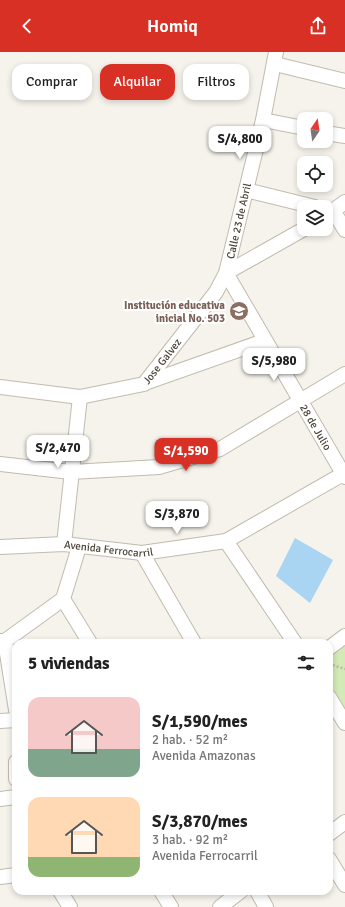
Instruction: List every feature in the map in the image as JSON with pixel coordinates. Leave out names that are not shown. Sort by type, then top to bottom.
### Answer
[{"type":"street","points":[[276,58],[345,81]]},
{"type":"street","name":"Calle 23 de Abril","points":[[226,273],[263,120],[276,58]]},
{"type":"street","points":[[263,120],[297,127]]},
{"type":"street","points":[[333,133],[345,136]]},
{"type":"street","points":[[246,190],[297,203]]},
{"type":"street","points":[[333,210],[345,202]]},
{"type":"street","points":[[333,216],[345,230]]},
{"type":"street","points":[[226,273],[297,233]]},
{"type":"street","name":"28 de Julio","points":[[226,273],[264,341],[344,475]]},
{"type":"street","name":"Jose Galvez","points":[[0,387],[80,397],[144,384],[216,292],[226,273]]},
{"type":"street","points":[[144,384],[264,341]]},
{"type":"street","points":[[0,464],[71,472],[159,467],[220,449],[345,374]]},
{"type":"street","points":[[64,544],[80,397]]},
{"type":"street","name":"Avenida Ferrocarril","points":[[0,547],[64,544],[142,554],[226,541],[344,475]]},
{"type":"street","points":[[226,541],[292,639]]},
{"type":"street","points":[[12,689],[3,641],[63,599],[79,546]]},
{"type":"street","points":[[142,554],[192,639]]},
{"type":"street","points":[[63,599],[88,639]]},
{"type":"street","points":[[333,645],[345,636]]},
{"type":"street","points":[[333,704],[345,723]]},
{"type":"street","points":[[0,721],[12,720]]},
{"type":"street","points":[[0,799],[12,797]]},
{"type":"street","points":[[333,831],[345,822]]},
{"type":"street","points":[[333,866],[345,885]]},
{"type":"street","points":[[0,877],[12,876]]},
{"type":"street","points":[[62,895],[70,907]]},
{"type":"street","points":[[164,895],[171,907]]},
{"type":"street","points":[[220,907],[236,895]]},
{"type":"street","points":[[258,895],[266,907]]},
{"type":"path","points":[[333,665],[345,669]]},
{"type":"green space","points":[[345,641],[345,708],[333,689],[333,648]]},
{"type":"water","points":[[295,538],[333,560],[310,603],[276,576]]},
{"type":"place","name":"Institución educativa inicial No. 503","points":[[239,311]]}]
